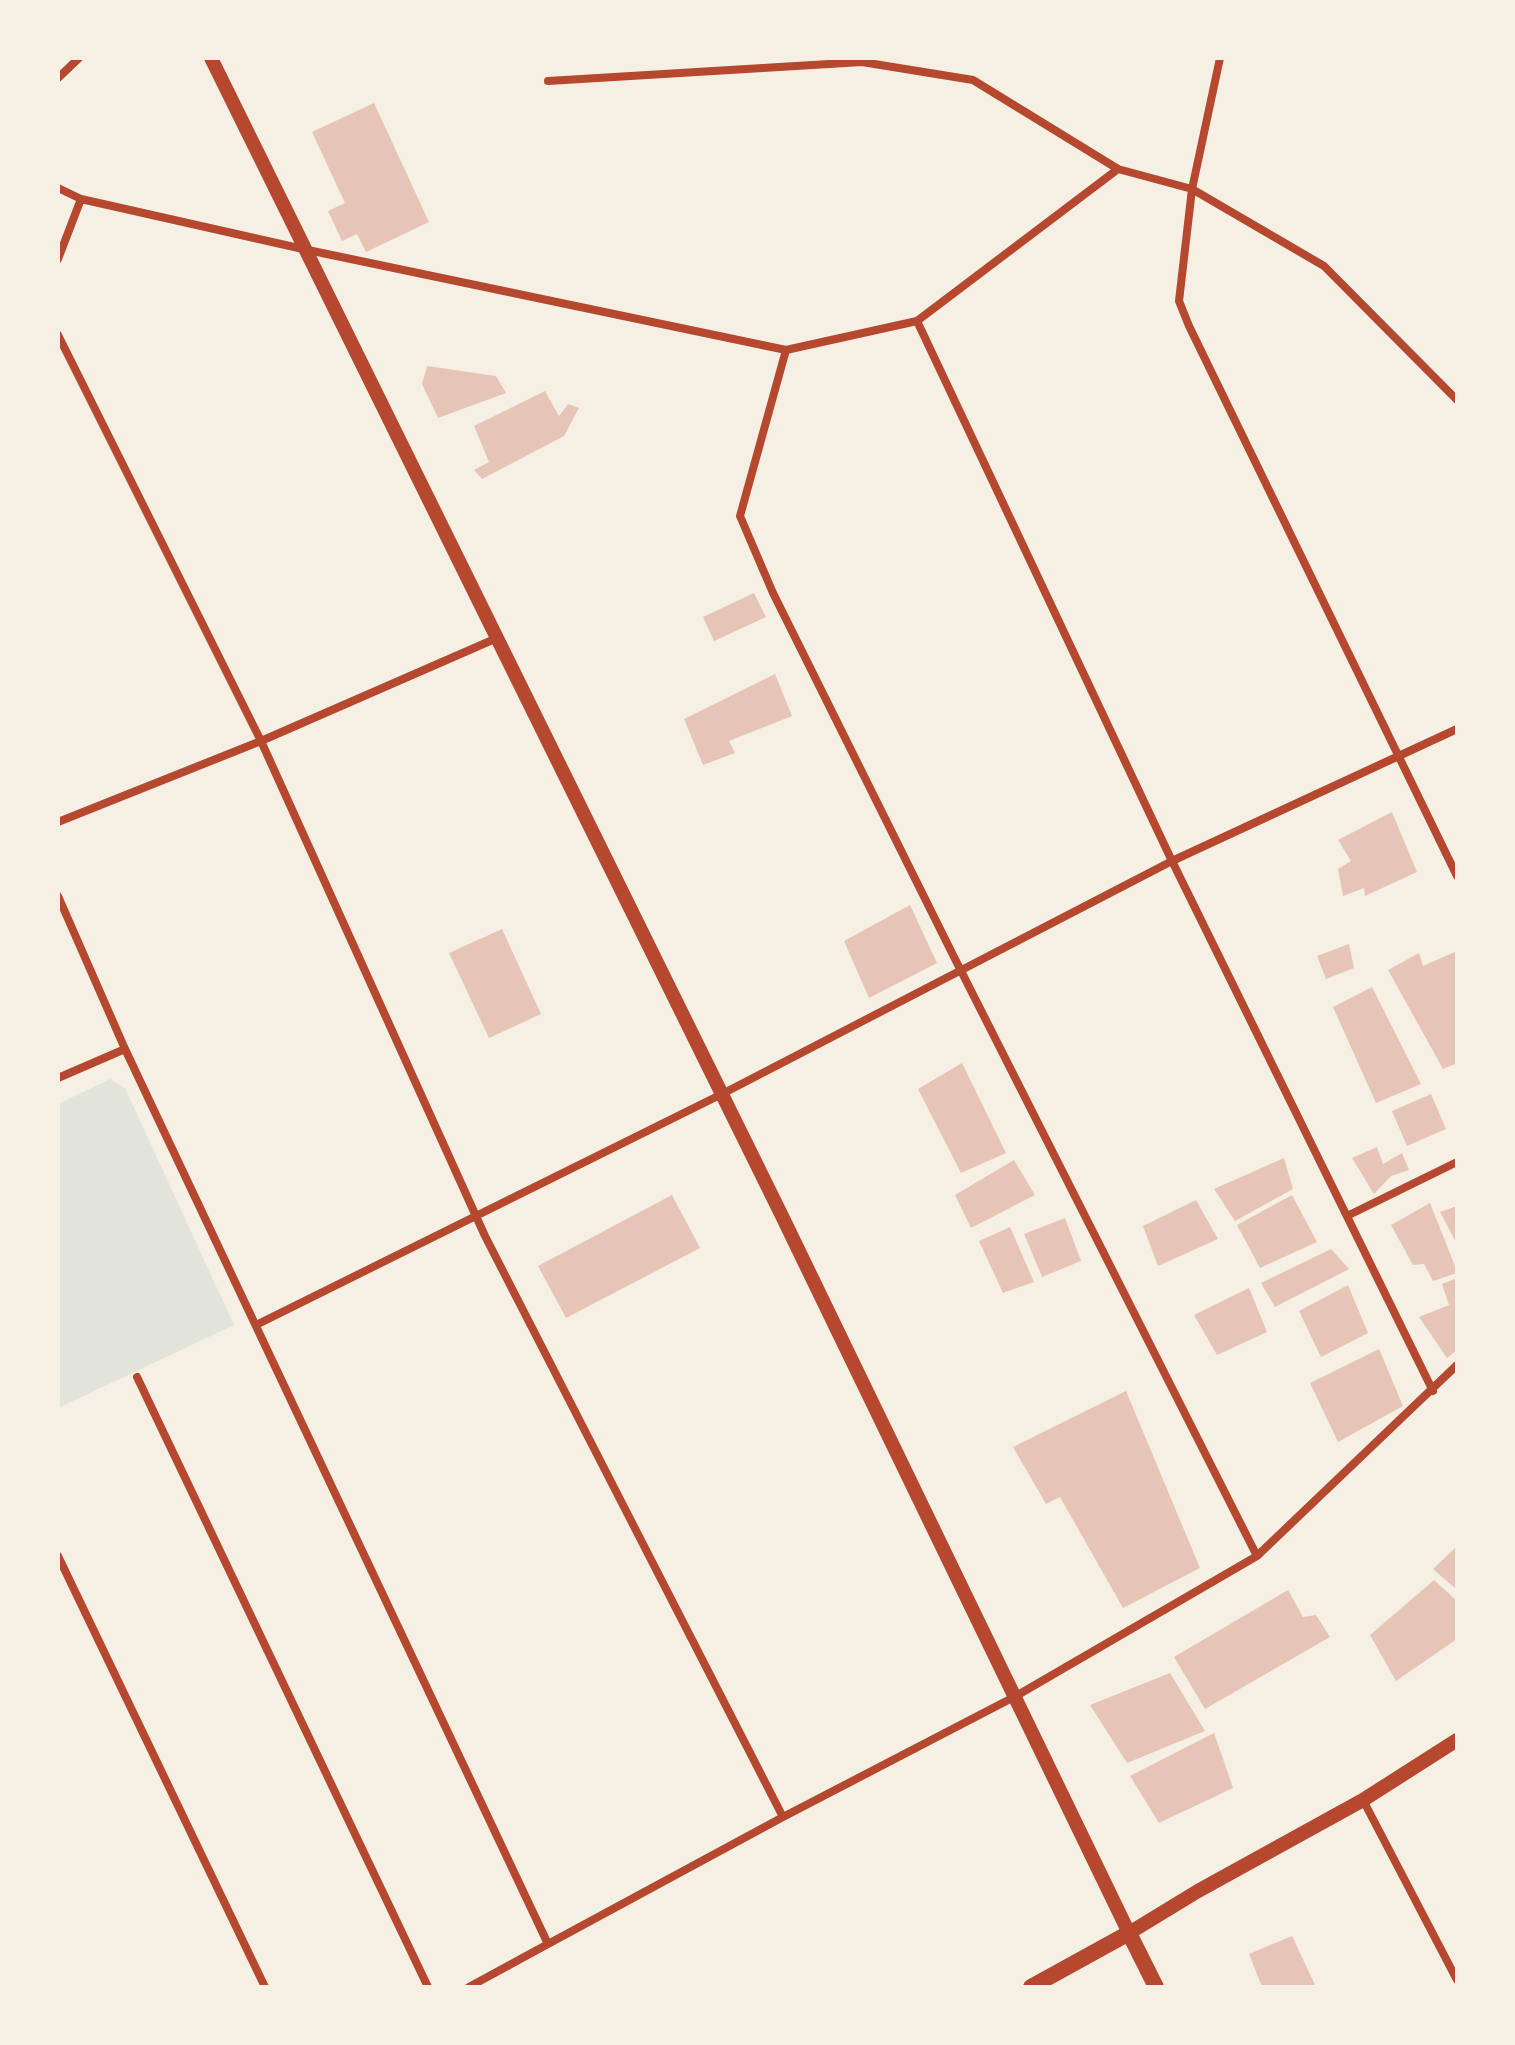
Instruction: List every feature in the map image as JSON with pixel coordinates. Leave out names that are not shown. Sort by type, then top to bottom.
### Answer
[{"type":"main road","points":[[1031,1987],[1129,1933],[1156,1987]]},
{"type":"street","points":[[58,78],[79,58]]},
{"type":"street","points":[[211,58],[722,1094],[1129,1933],[1198,1891],[1363,1800],[1457,1740]]},
{"type":"street","points":[[1220,58],[1192,189],[1179,301],[1457,876]]},
{"type":"street","points":[[548,81],[862,60],[973,80],[1118,169],[1192,189],[1324,266],[1457,400]]},
{"type":"street","points":[[58,188],[81,199],[303,249],[786,350],[917,321],[1118,169]]},
{"type":"street","points":[[58,259],[81,199]]},
{"type":"street","points":[[917,321],[1172,861],[1433,1391]]},
{"type":"street","points":[[58,335],[261,741],[476,1217],[783,1817]]},
{"type":"street","points":[[786,350],[740,516],[773,593],[1257,1556]]},
{"type":"street","points":[[58,822],[261,741],[498,637]]},
{"type":"street","points":[[256,1325],[722,1094],[1172,861],[1457,729]]},
{"type":"street","points":[[58,896],[125,1049],[548,1944]]},
{"type":"street","points":[[58,1078],[125,1049]]},
{"type":"street","points":[[1347,1216],[1457,1162]]},
{"type":"street","points":[[469,1987],[783,1817],[1016,1696],[1257,1556],[1457,1365]]},
{"type":"street","points":[[137,1377],[428,1987]]},
{"type":"street","points":[[58,1556],[265,1987]]},
{"type":"street","points":[[1363,1800],[1457,1980]]},
{"type":"shaded area","points":[[110,1079],[125,1088],[234,1325],[58,1408],[58,1104]]},
{"type":"building","points":[[374,103],[429,222],[366,252],[357,234],[342,241],[328,211],[345,203],[312,132]]},
{"type":"building","points":[[427,366],[496,376],[506,393],[438,418],[422,384]]},
{"type":"building","points":[[545,391],[559,416],[568,404],[579,408],[564,436],[482,479],[474,470],[489,462],[474,426]]},
{"type":"building","points":[[754,593],[766,617],[714,641],[703,617]]},
{"type":"building","points":[[775,674],[792,716],[729,741],[735,753],[703,765],[684,719]]},
{"type":"building","points":[[1392,812],[1417,872],[1365,896],[1364,888],[1343,896],[1338,869],[1351,861],[1338,840]]},
{"type":"building","points":[[910,905],[937,963],[869,998],[844,941]]},
{"type":"building","points":[[502,929],[541,1014],[489,1038],[449,953]]},
{"type":"building","points":[[1349,944],[1354,968],[1326,979],[1317,956]]},
{"type":"building","points":[[1457,951],[1457,1063],[1443,1069],[1388,970],[1419,953],[1423,966]]},
{"type":"building","points":[[1372,987],[1421,1084],[1376,1103],[1333,1007]]},
{"type":"building","points":[[962,1063],[1006,1153],[961,1173],[918,1089]]},
{"type":"building","points":[[1431,1094],[1446,1129],[1407,1146],[1392,1111]]},
{"type":"building","points":[[1377,1147],[1383,1164],[1402,1153],[1409,1170],[1391,1176],[1374,1194],[1352,1158]]},
{"type":"building","points":[[1284,1158],[1293,1189],[1235,1221],[1214,1189]]},
{"type":"building","points":[[1014,1160],[1035,1195],[971,1228],[955,1195]]},
{"type":"building","points":[[672,1195],[700,1248],[566,1318],[538,1266]]},
{"type":"building","points":[[1292,1195],[1317,1242],[1260,1268],[1237,1225]]},
{"type":"building","points":[[1196,1200],[1218,1239],[1158,1266],[1143,1226]]},
{"type":"building","points":[[1430,1203],[1457,1271],[1433,1281],[1424,1264],[1413,1265],[1391,1225]]},
{"type":"building","points":[[1457,1206],[1457,1244],[1440,1212]]},
{"type":"building","points":[[1065,1218],[1081,1261],[1042,1277],[1024,1234]]},
{"type":"building","points":[[1010,1227],[1034,1282],[1003,1293],[979,1241]]},
{"type":"building","points":[[1331,1249],[1349,1269],[1275,1307],[1261,1283]]},
{"type":"building","points":[[1457,1278],[1457,1350],[1447,1358],[1419,1317],[1449,1305],[1442,1284]]},
{"type":"building","points":[[1348,1285],[1368,1333],[1321,1357],[1299,1311]]},
{"type":"building","points":[[1249,1288],[1267,1332],[1217,1355],[1194,1315]]},
{"type":"building","points":[[1379,1349],[1403,1406],[1338,1442],[1310,1383]]},
{"type":"building","points":[[1126,1391],[1200,1568],[1123,1608],[1060,1497],[1046,1504],[1013,1447]]},
{"type":"building","points":[[1457,1546],[1457,1590],[1433,1569]]},
{"type":"building","points":[[1434,1580],[1457,1601],[1457,1639],[1396,1681],[1370,1635]]},
{"type":"building","points":[[1288,1590],[1303,1617],[1316,1615],[1330,1637],[1205,1709],[1174,1657]]},
{"type":"building","points":[[1170,1673],[1205,1731],[1127,1763],[1090,1705]]},
{"type":"building","points":[[1214,1733],[1233,1788],[1159,1823],[1130,1776]]},
{"type":"building","points":[[1292,1936],[1316,1987],[1262,1987],[1249,1954]]}]
